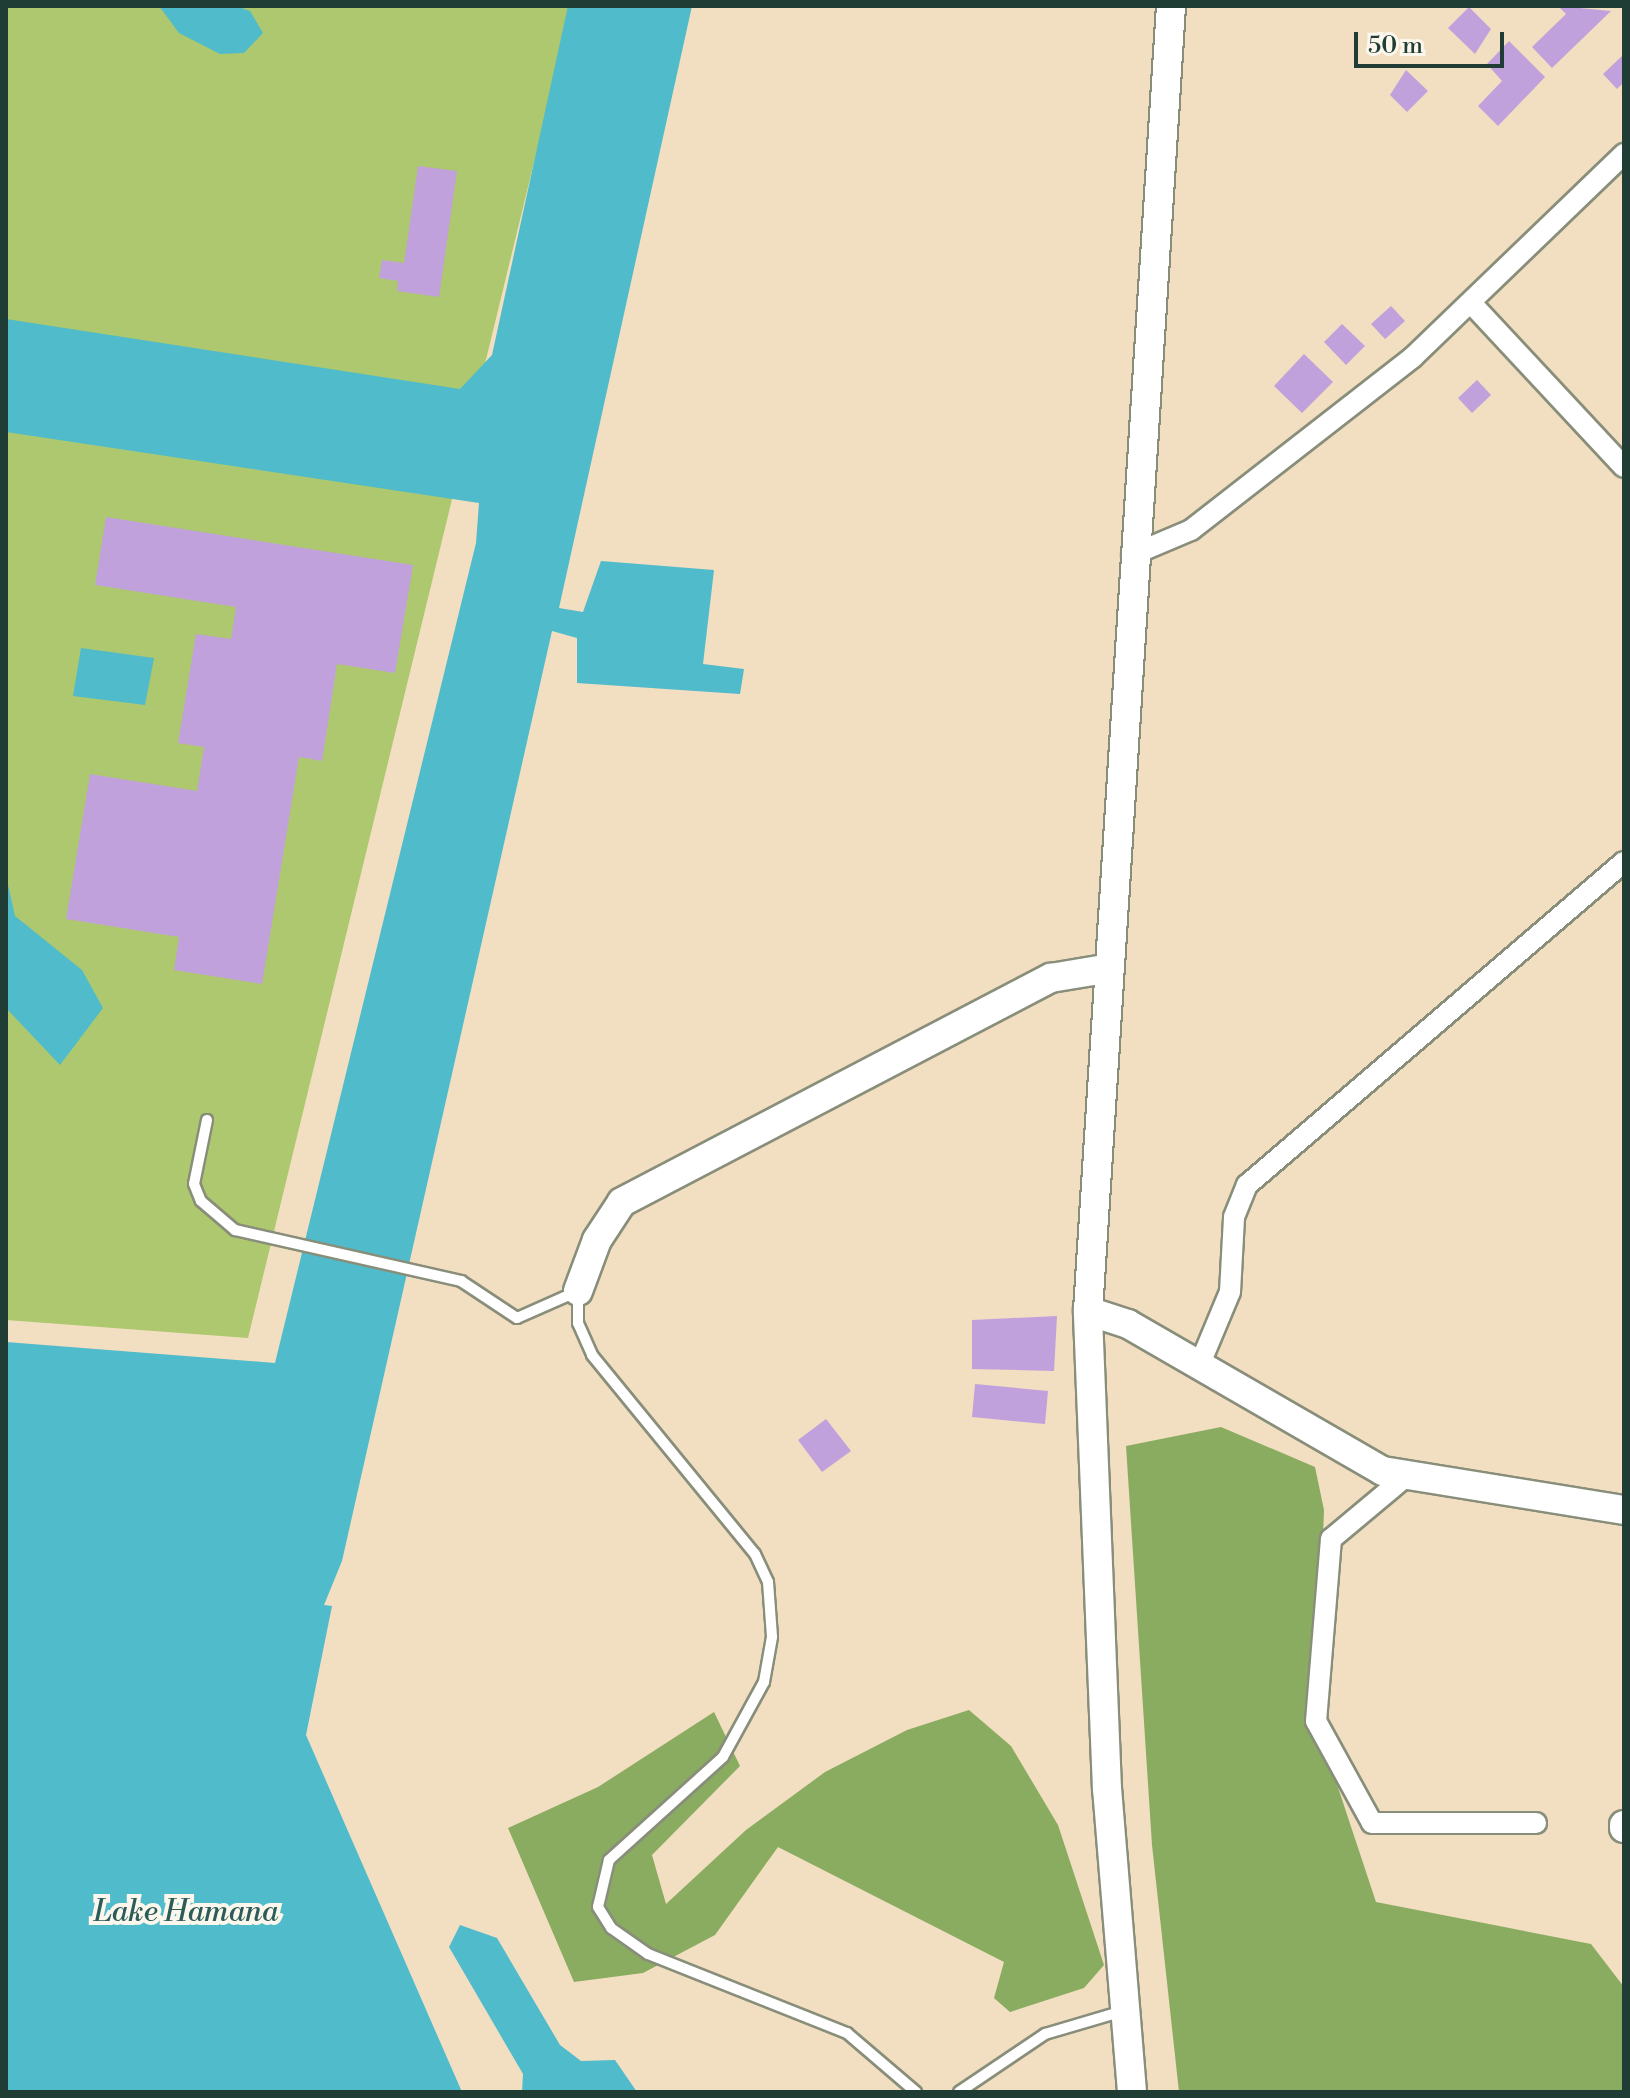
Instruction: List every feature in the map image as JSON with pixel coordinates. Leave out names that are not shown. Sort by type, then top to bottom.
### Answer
[{"type":"street","points":[[1132,2092],[1107,1789],[1088,1311],[1105,969],[1171,6]]},
{"type":"street","points":[[1132,555],[1191,530],[1261,478],[1471,303],[1624,154]]},
{"type":"street","points":[[1471,303],[1624,467]]},
{"type":"street","points":[[1199,1366],[1230,1292],[1234,1217],[1247,1185],[1624,862]]},
{"type":"street","points":[[578,1291],[597,1240],[622,1202],[1051,978],[1105,969]]},
{"type":"street","points":[[1088,1311],[1128,1324],[1404,1478],[1624,1510]]},
{"type":"street","points":[[1404,1478],[1331,1539],[1316,1721],[1372,1823],[1536,1823]]},
{"type":"lane","points":[[207,1120],[194,1184],[201,1201],[235,1230],[439,1276],[483,1292],[517,1318],[578,1291],[578,1323],[592,1355],[755,1554],[768,1582],[772,1637],[764,1682],[723,1757],[609,1860],[598,1907],[611,1928],[648,1954],[847,2033],[916,2092]]},
{"type":"lane","points":[[959,2092],[1045,2034],[1125,2011]]},
{"type":"green space","points":[[6,6],[572,6],[248,1338],[6,1320]]},
{"type":"green space","points":[[1221,1427],[1315,1467],[1324,1510],[1316,1721],[1376,1902],[1591,1944],[1624,1987],[1624,2092],[1179,2092],[1152,1845],[1126,1446]]},
{"type":"green space","points":[[969,1710],[1011,1746],[1058,1825],[1104,1965],[1084,1988],[1010,2012],[994,1998],[1004,1962],[778,1847],[715,1935],[643,1973],[574,1982],[508,1828],[598,1787],[714,1712],[740,1766],[652,1855],[666,1904],[746,1830],[825,1772],[907,1730]]},
{"type":"water","points":[[159,6],[236,6],[250,11],[263,33],[244,53],[220,54],[179,33]]},
{"type":"water","name":"Lake Hamana","points":[[568,6],[692,6],[559,608],[583,612],[601,561],[714,570],[703,664],[744,669],[740,694],[577,683],[577,638],[552,631],[342,1561],[324,1605],[332,1606],[306,1735],[462,2092],[6,2092],[6,1342],[275,1363],[476,543],[479,503],[6,432],[6,319],[460,389],[492,355]]},
{"type":"water","points":[[81,648],[154,658],[145,705],[73,696]]},
{"type":"water","points":[[6,876],[15,916],[82,970],[103,1008],[60,1065],[6,1008]]},
{"type":"water","points":[[460,1925],[497,1938],[560,2045],[581,2061],[615,2060],[637,2092],[522,2092],[523,2074],[449,1947]]},
{"type":"building","points":[[1558,6],[1611,11],[1552,68],[1532,47],[1566,14]]},
{"type":"building","points":[[1469,7],[1491,29],[1475,54],[1448,28]]},
{"type":"building","points":[[1509,41],[1545,77],[1498,126],[1478,106],[1502,81],[1487,64]]},
{"type":"building","points":[[1622,56],[1624,82],[1617,89],[1603,74]]},
{"type":"building","points":[[1406,70],[1428,91],[1407,112],[1390,95]]},
{"type":"building","points":[[418,166],[457,171],[439,297],[397,291],[398,281],[379,278],[382,260],[404,263]]},
{"type":"building","points":[[1391,306],[1405,321],[1385,339],[1371,324]]},
{"type":"building","points":[[1342,324],[1365,346],[1346,365],[1324,342]]},
{"type":"building","points":[[1304,354],[1333,382],[1302,413],[1274,386]]},
{"type":"building","points":[[1477,380],[1491,395],[1472,413],[1458,398]]},
{"type":"building","points":[[106,517],[413,565],[395,673],[337,664],[322,761],[299,757],[262,984],[174,970],[179,937],[66,919],[90,774],[197,791],[204,747],[178,743],[196,634],[231,639],[236,607],[95,585]]},
{"type":"building","points":[[1057,1316],[1054,1371],[972,1369],[972,1320]]},
{"type":"building","points":[[975,1384],[1048,1391],[1045,1424],[972,1417]]},
{"type":"building","points":[[826,1419],[851,1451],[822,1472],[798,1440]]}]
